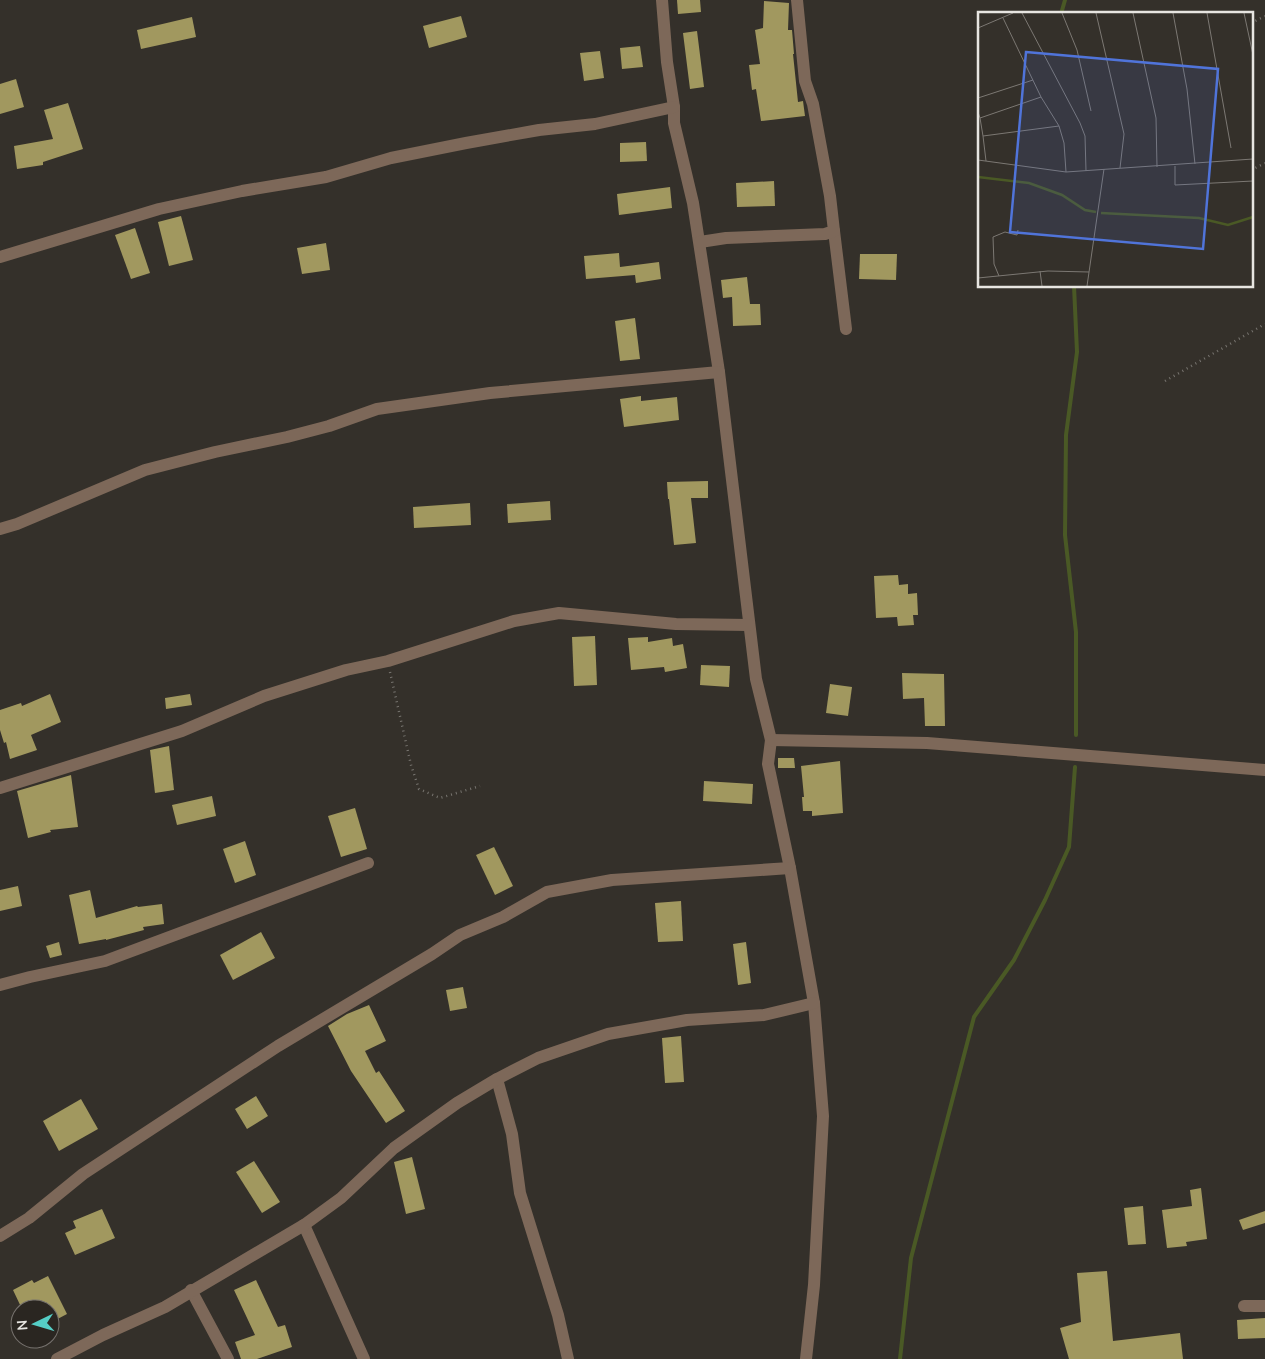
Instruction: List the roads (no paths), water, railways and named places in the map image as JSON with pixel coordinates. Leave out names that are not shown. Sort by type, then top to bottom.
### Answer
[{"type":"street","points":[[662,0],[674,123],[693,203],[719,372],[756,679],[770,740],[768,764],[790,868],[814,1003],[823,1116],[814,1285],[806,1359]]},
{"type":"street","points":[[797,0],[805,81],[813,104],[830,196],[846,329]]},
{"type":"street","points":[[0,257],[158,209],[242,191],[326,177],[391,158],[466,143],[538,130],[595,124],[674,108]]},
{"type":"street","points":[[700,242],[726,238],[770,238],[825,234],[834,231]]},
{"type":"street","points":[[0,529],[17,524],[145,470],[215,452],[287,437],[329,426],[377,410],[490,393],[719,372]]},
{"type":"street","points":[[0,788],[182,731],[264,696],[346,670],[388,661],[514,621],[559,613],[676,624],[749,625]]},
{"type":"street","points":[[770,740],[928,743],[1265,770]]},
{"type":"street","points":[[0,985],[105,961],[368,863]]},
{"type":"street","points":[[0,1236],[29,1218],[83,1174],[278,1046],[432,954],[460,935],[503,916],[546,892],[612,880],[790,868]]},
{"type":"street","points":[[57,1359],[103,1335],[166,1307],[304,1225],[341,1198],[394,1148],[456,1103],[538,1058],[608,1034],[686,1020],[764,1015],[814,1003]]},
{"type":"street","points":[[497,1079],[512,1134],[520,1193],[558,1315],[568,1359]]},
{"type":"street","points":[[304,1225],[364,1359]]},
{"type":"street","points":[[192,1290],[228,1359]]},
{"type":"street","points":[[1244,1306],[1265,1306]]},
{"type":"waterway","points":[[1062,12],[1065,0]]},
{"type":"waterway","points":[[1074,288],[1077,352],[1066,435],[1065,535],[1076,632],[1076,735]]},
{"type":"waterway","points":[[900,1359],[911,1258],[974,1017],[1014,960],[1045,900],[1069,847],[1075,767]]}]
